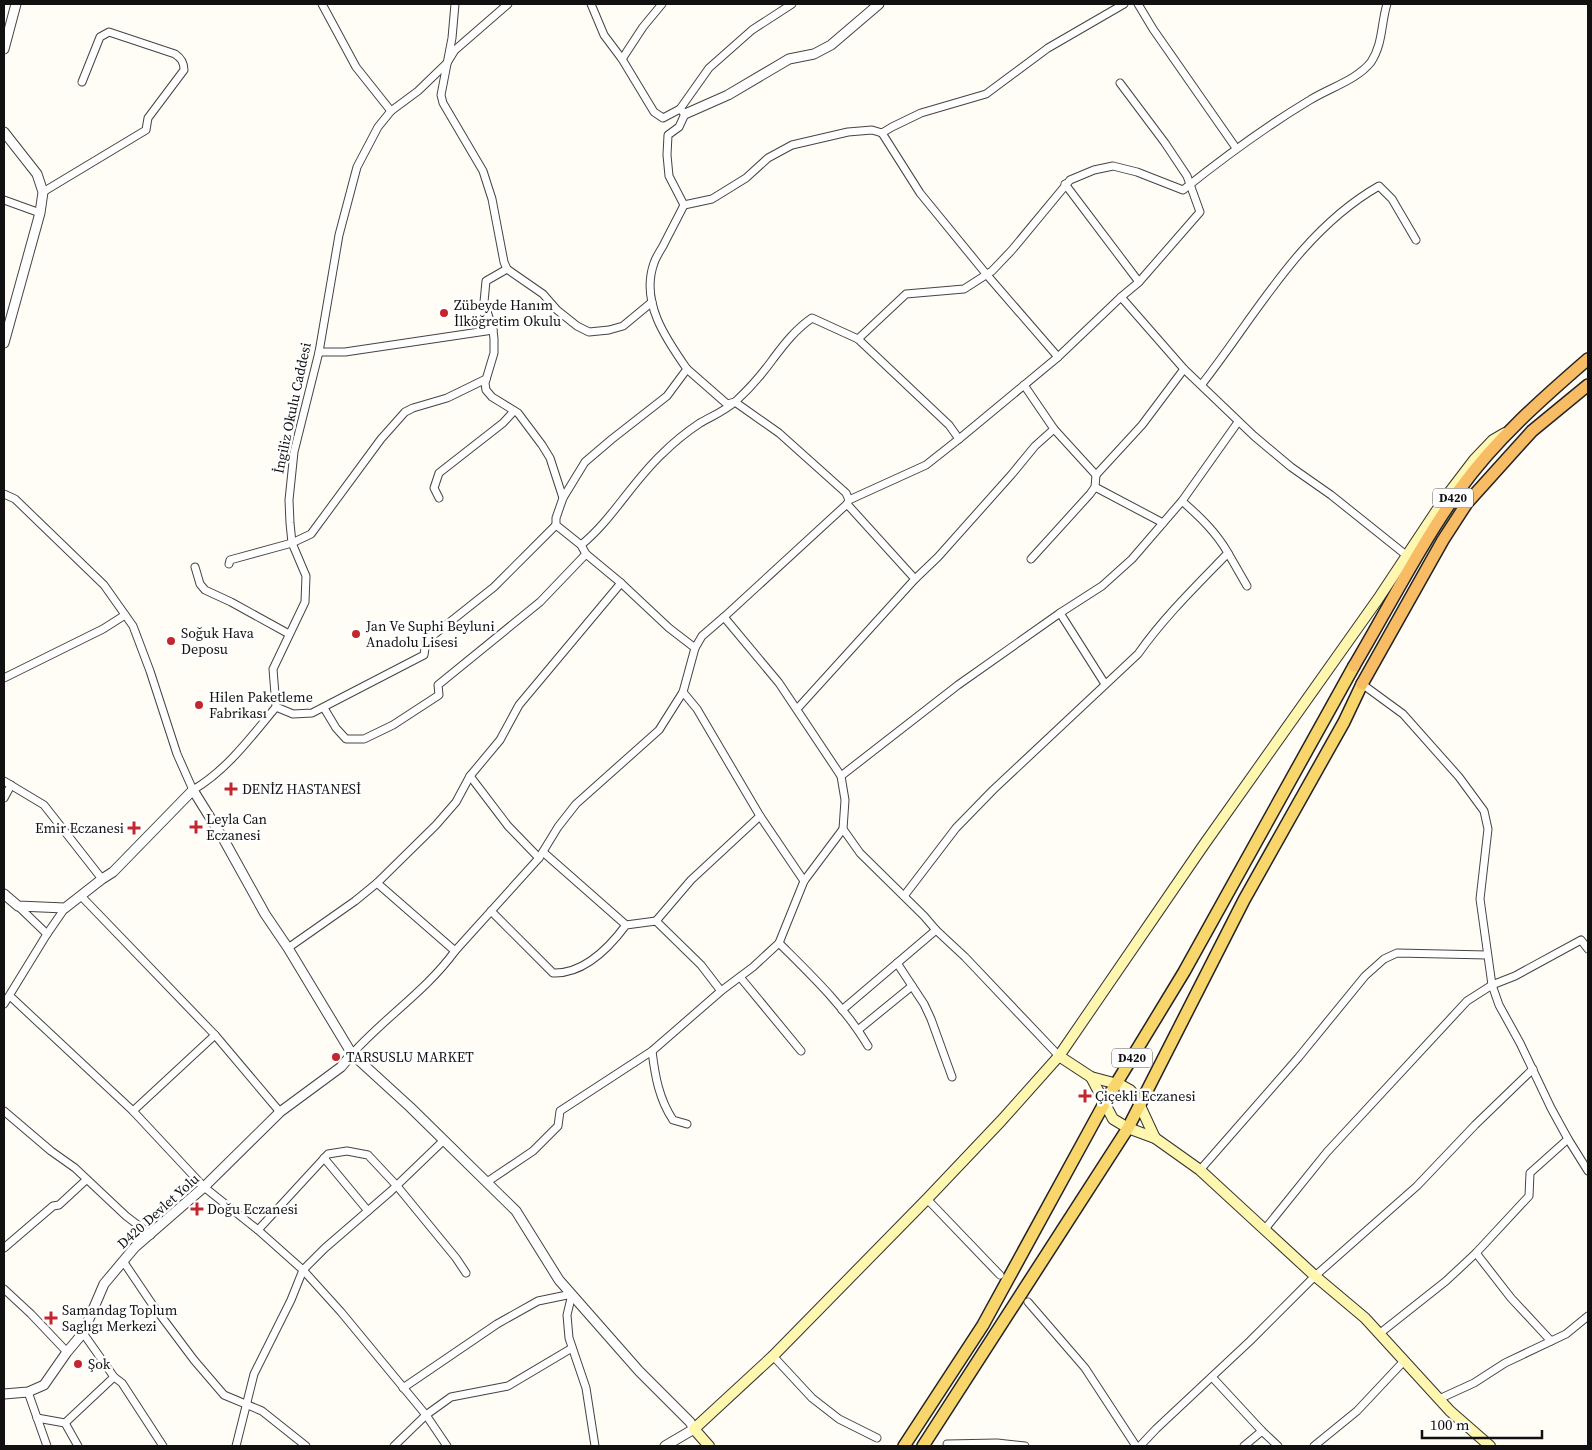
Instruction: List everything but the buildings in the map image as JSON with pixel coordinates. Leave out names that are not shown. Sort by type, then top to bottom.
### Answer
[{"type":"highway","name":"D420","points":[[1354,666],[1439,519],[1461,487],[1511,430],[1588,358]]},
{"type":"highway","name":"D420","points":[[1362,684],[1443,540],[1467,503],[1532,431],[1588,386]]},
{"type":"main road","points":[[709,1446],[694,1429],[772,1356],[927,1199],[1059,1056],[1203,846],[1474,460],[1493,440],[1511,430]]},
{"type":"main road","name":"D420","points":[[904,1446],[983,1325],[1105,1102],[1184,972],[1354,666]]},
{"type":"main road","points":[[923,1446],[1128,1128],[1244,900],[1344,722],[1362,684]]},
{"type":"main road","points":[[1059,1056],[1090,1077],[1130,1090],[1136,1097],[1155,1138]]},
{"type":"main road","points":[[1090,1077],[1113,1119],[1128,1128],[1155,1138],[1200,1170],[1315,1276],[1365,1318],[1450,1411],[1490,1446]]},
{"type":"street","points":[[4,49],[16,4]]},
{"type":"street","points":[[322,4],[356,67],[391,111]]},
{"type":"street","points":[[455,4],[452,38],[441,89],[443,103],[483,171],[492,199],[507,269],[543,294],[557,310],[577,326],[589,332],[623,326],[652,302]]},
{"type":"street","name":"İngiliz Okulu Caddesi","points":[[276,707],[273,669],[305,602],[306,576],[292,543],[289,500],[294,452],[319,352],[339,235],[357,167],[378,128],[391,111],[418,91],[446,63],[455,50],[508,4]]},
{"type":"street","points":[[591,4],[604,35],[654,112],[663,118],[728,95],[789,60],[814,54],[830,45],[879,4]]},
{"type":"street","points":[[622,60],[643,27],[662,4]]},
{"type":"street","points":[[684,205],[669,176],[668,135],[680,128],[682,112],[709,68],[752,30],[792,4]]},
{"type":"street","points":[[882,133],[921,114],[986,94],[1048,48],[1124,4]]},
{"type":"street","points":[[1138,4],[1153,29],[1236,148]]},
{"type":"street","points":[[858,339],[906,294],[964,289],[987,275],[1012,250],[1070,180],[1094,170],[1113,166],[1137,172],[1183,190],[1236,148],[1310,99],[1367,67],[1381,40],[1387,4]]},
{"type":"street","points":[[43,192],[146,130],[148,118],[184,70],[184,66],[181,59],[175,54],[109,32],[100,37],[82,82]]},
{"type":"street","points":[[352,1054],[371,1033],[430,981],[444,966],[454,951],[541,855],[558,827],[576,804],[659,730],[683,692],[694,648],[702,636],[724,618],[848,502],[926,465],[1058,357],[1121,297],[1140,282],[1200,212],[1187,176],[1120,83]]},
{"type":"street","points":[[915,579],[848,502],[846,493],[779,433],[735,402],[727,404],[687,369],[668,343],[657,320],[650,284],[653,263],[684,205],[712,199],[746,178],[768,158],[792,145],[848,132],[872,130],[882,133],[920,192],[987,275],[1058,357]]},
{"type":"street","points":[[4,132],[37,174],[43,192],[40,213],[4,343]]},
{"type":"street","points":[[1065,184],[1140,282]]},
{"type":"street","points":[[1202,384],[1286,270],[1322,228],[1348,205],[1379,186],[1392,200],[1416,240]]},
{"type":"street","points":[[4,200],[40,213]]},
{"type":"street","points":[[507,269],[486,281],[484,302],[493,330],[494,353],[486,379],[486,390],[492,397],[514,411],[528,426],[550,458],[563,498]]},
{"type":"street","points":[[1121,297],[1184,369],[1202,384],[1238,422],[1291,467],[1331,495],[1406,555]]},
{"type":"street","points":[[581,545],[592,536],[644,472],[668,448],[700,424],[722,412],[735,402],[773,360],[792,334],[812,318],[858,339],[949,426],[959,439]]},
{"type":"street","points":[[319,352],[345,352],[493,330]]},
{"type":"street","points":[[4,1004],[65,908],[113,872],[193,790],[208,781],[224,767],[276,707],[293,714],[312,713],[424,655],[426,641],[494,588],[556,525],[556,518],[563,498],[585,462],[667,396],[687,369]]},
{"type":"street","points":[[1031,559],[1095,487],[1096,475],[1142,425],[1184,369]]},
{"type":"street","points":[[229,564],[230,560],[292,543],[310,534],[382,439],[405,412],[448,398],[486,379]]},
{"type":"street","points":[[1024,385],[1054,429],[1096,475]]},
{"type":"street","points":[[439,498],[434,488],[439,472],[503,423],[514,411]]},
{"type":"street","points":[[841,776],[958,685],[1060,613],[1102,586],[1132,559],[1182,501],[1238,422]]},
{"type":"street","points":[[797,709],[938,556],[1035,446],[1054,429]]},
{"type":"street","points":[[1095,487],[1163,523]]},
{"type":"street","points":[[4,494],[15,499],[104,585],[133,626],[177,754],[193,790],[224,840],[265,914],[288,948],[352,1054],[410,1107],[516,1210],[559,1280],[694,1429],[665,1446]]},
{"type":"street","points":[[1182,501],[1213,531],[1247,586]]},
{"type":"street","points":[[556,525],[581,545],[586,554],[694,648]]},
{"type":"street","points":[[904,896],[956,828],[993,790],[1138,654],[1163,621],[1228,553]]},
{"type":"street","points":[[324,708],[336,728],[346,739],[364,739],[393,725],[439,695],[438,685],[540,602],[586,554]]},
{"type":"street","points":[[195,566],[200,584],[205,590],[289,634]]},
{"type":"street","points":[[288,948],[355,901],[418,844],[456,802],[470,776],[500,740],[519,706],[621,583]]},
{"type":"street","points":[[1060,613],[1105,684]]},
{"type":"street","points":[[4,678],[103,629],[126,615]]},
{"type":"street","points":[[488,1182],[533,1151],[558,1126],[560,1111],[652,1051],[779,943],[804,881],[843,828],[845,800],[841,776],[779,683],[724,618]]},
{"type":"street","points":[[1362,684],[1403,714],[1459,777],[1484,811],[1488,829],[1480,899],[1492,985],[1499,1005],[1568,1139],[1588,1171]]},
{"type":"street","points":[[683,692],[697,709],[760,816],[804,881]]},
{"type":"street","points":[[470,776],[508,826],[626,925]]},
{"type":"street","points":[[4,781],[44,805],[102,879]]},
{"type":"street","points":[[4,798],[11,785]]},
{"type":"street","points":[[491,910],[553,973],[577,969],[612,944],[626,925],[656,921],[692,880],[760,816]]},
{"type":"street","points":[[843,828],[860,853],[965,957],[1059,1056]]},
{"type":"street","points":[[377,883],[454,951]]},
{"type":"street","points":[[4,894],[47,934]]},
{"type":"street","points":[[81,896],[215,1036],[280,1112]]},
{"type":"street","points":[[18,906],[65,908]]},
{"type":"street","points":[[656,921],[701,965],[721,991]]},
{"type":"street","points":[[842,1010],[936,930]]},
{"type":"street","points":[[1265,1229],[1327,1152],[1467,1001],[1492,985],[1515,976],[1581,940],[1588,949]]},
{"type":"street","points":[[779,943],[842,1010],[868,1046]]},
{"type":"street","points":[[1200,1170],[1298,1058],[1365,976],[1384,959],[1397,952],[1487,956]]},
{"type":"street","points":[[897,963],[931,1019],[952,1077]]},
{"type":"street","points":[[740,977],[801,1051]]},
{"type":"street","points":[[858,1030],[912,986]]},
{"type":"street","points":[[10,996],[133,1112],[204,1187],[258,1230],[303,1270],[341,1312],[426,1415],[447,1446]]},
{"type":"street","points":[[133,1112],[215,1036]]},
{"type":"street","points":[[652,1051],[661,1099],[673,1120],[688,1124]]},
{"type":"street","name":"D420 Devlet Yolu","points":[[4,1394],[28,1392],[44,1385],[83,1332],[104,1284],[135,1247],[204,1187],[280,1112],[341,1067],[352,1054]]},
{"type":"street","points":[[1140,1446],[1315,1276],[1417,1186],[1533,1069]]},
{"type":"street","points":[[4,1111],[51,1151],[75,1168],[126,1216],[151,1235]]},
{"type":"street","points":[[1379,1334],[1446,1281],[1476,1253],[1529,1196],[1530,1173],[1568,1139]]},
{"type":"street","points":[[236,1446],[254,1374],[291,1300],[303,1270],[443,1141]]},
{"type":"street","points":[[258,1230],[328,1154],[346,1151],[368,1155],[456,1258],[466,1273]]},
{"type":"street","points":[[324,1158],[368,1212]]},
{"type":"street","points":[[4,1248],[53,1206],[59,1205],[86,1180]]},
{"type":"street","points":[[927,1199],[1000,1275]]},
{"type":"street","points":[[1476,1253],[1511,1298],[1551,1341]]},
{"type":"street","points":[[123,1261],[188,1352],[224,1395],[262,1411],[306,1446]]},
{"type":"street","points":[[4,1289],[67,1352]]},
{"type":"street","points":[[572,1294],[567,1315],[569,1338],[586,1388],[595,1446]]},
{"type":"street","points":[[403,1388],[497,1324],[538,1301],[572,1294]]},
{"type":"street","points":[[1028,1302],[1085,1368],[1136,1446]]},
{"type":"street","points":[[1439,1399],[1474,1383],[1505,1363],[1566,1334],[1588,1316]]},
{"type":"street","points":[[83,1332],[114,1378],[122,1383],[163,1446]]},
{"type":"street","points":[[394,1446],[426,1415],[450,1397],[508,1386],[572,1348]]},
{"type":"street","points":[[772,1356],[812,1398],[838,1419],[877,1438]]},
{"type":"street","points":[[1314,1446],[1357,1411],[1404,1361]]},
{"type":"street","points":[[1212,1377],[1278,1446]]},
{"type":"street","points":[[65,1423],[114,1378]]},
{"type":"street","points":[[28,1392],[47,1446]]},
{"type":"street","points":[[37,1418],[65,1423]]},
{"type":"street","points":[[65,1423],[78,1446]]},
{"type":"street","points":[[1244,1446],[1262,1431]]},
{"type":"street","points":[[947,1444],[997,1443],[1025,1446]]},
{"type":"place","name":"Zübeyde Hanım İlköğretim Okulu","points":[[444,313]]},
{"type":"place","name":"Jan Ve Suphi Beyluni Anadolu Lisesi","points":[[356,634]]},
{"type":"place","name":"Soğuk Hava Deposu","points":[[171,641]]},
{"type":"place","name":"Hilen Paketleme Fabrikası","points":[[199,705]]},
{"type":"place","name":"DENİZ HASTANESİ","points":[[231,789]]},
{"type":"place","name":"Leyla Can Eczanesi","points":[[196,827]]},
{"type":"place","name":"Emir Eczanesi","points":[[134,828]]},
{"type":"place","name":"TARSUSLU MARKET","points":[[336,1057]]},
{"type":"place","name":"Çiçekli Eczanesi","points":[[1085,1096]]},
{"type":"place","name":"Doğu Eczanesi","points":[[197,1209]]},
{"type":"place","name":"Samandag Toplum Saglıgı Merkezi","points":[[51,1318]]},
{"type":"place","name":"Şok","points":[[78,1364]]}]
